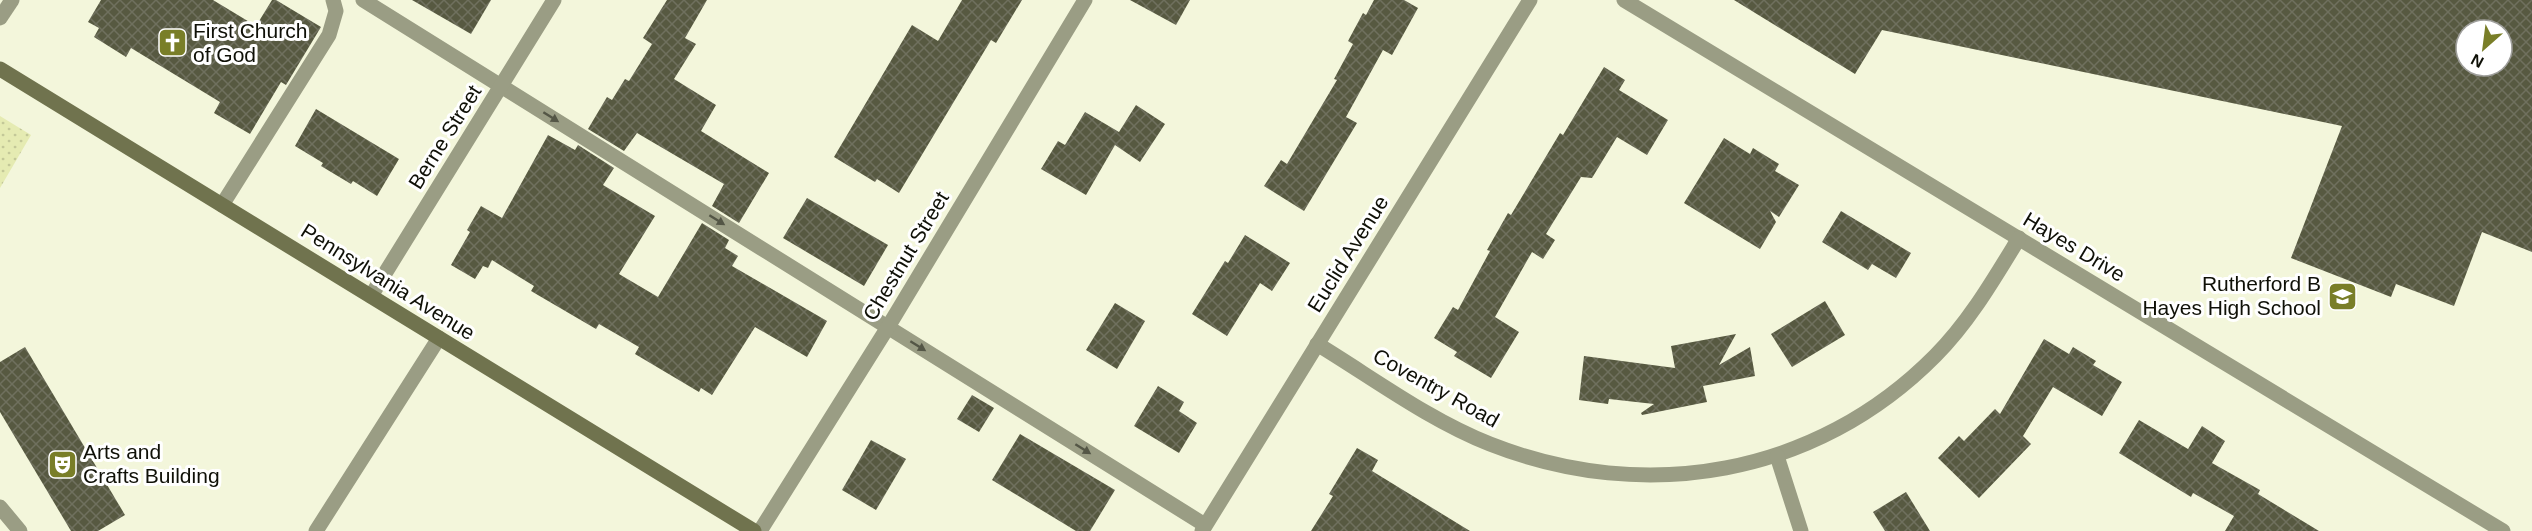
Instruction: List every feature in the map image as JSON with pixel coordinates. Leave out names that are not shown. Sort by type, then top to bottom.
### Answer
[{"type":"street","points":[[0,18],[12,0]]},
{"type":"street","points":[[222,205],[329,35],[336,11],[333,0]]},
{"type":"street","points":[[363,0],[888,327],[1204,528]]},
{"type":"street","name":"Berne Street","points":[[371,296],[554,0]]},
{"type":"street","name":"Chestnut Street","points":[[760,531],[888,327],[1085,0]]},
{"type":"street","name":"Euclid Avenue","points":[[1204,528],[1530,0]]},
{"type":"street","name":"Hayes Drive","points":[[1624,0],[2503,531]]},
{"type":"street","name":"Pennsylvania Avenue","points":[[0,69],[754,531]]},
{"type":"street","name":"Coventry Road","points":[[1317,344],[1464,433],[1531,459],[1600,474],[1659,476],[1687,474],[1776,456],[1818,439],[1854,420],[1890,396],[1935,357],[1954,335],[1984,295],[2019,238]]},
{"type":"street","points":[[316,531],[439,338]]},
{"type":"street","points":[[1776,456],[1801,531]]},
{"type":"street","points":[[0,507],[20,531]]},
{"type":"green space","points":[[0,116],[31,135],[0,188]]},
{"type":"building","points":[[101,0],[213,0],[256,26],[272,0],[276,0],[321,27],[286,85],[281,82],[250,134],[214,113],[220,102],[131,48],[126,57],[94,37],[99,28],[88,22]]},
{"type":"building","points":[[412,0],[491,0],[471,34]]},
{"type":"building","points":[[667,0],[707,0],[685,38],[696,44],[674,79],[716,105],[701,131],[769,173],[739,223],[712,206],[724,184],[637,133],[624,151],[588,129],[607,97],[612,100],[625,79],[629,81],[652,44],[643,38]]},
{"type":"building","points":[[962,0],[1022,0],[996,43],[991,40],[899,193],[877,179],[875,182],[834,157],[912,25],[938,41]]},
{"type":"building","points":[[1130,0],[1190,0],[1176,25]]},
{"type":"building","points":[[1374,0],[1404,0],[1418,8],[1392,55],[1383,50],[1346,117],[1357,123],[1304,211],[1264,186],[1281,160],[1287,164],[1337,80],[1334,79],[1353,44],[1348,41],[1363,13],[1366,15]]},
{"type":"building","points":[[1734,0],[2532,0],[2532,252],[2482,232],[2454,306],[2396,284],[2391,297],[2291,258],[2342,126],[1882,30],[1855,74]]},
{"type":"building","points":[[1604,67],[1625,80],[1619,90],[1668,120],[1647,155],[1617,137],[1592,178],[1581,177],[1546,234],[1555,240],[1543,259],[1532,252],[1495,317],[1519,332],[1491,378],[1454,356],[1457,352],[1434,338],[1453,307],[1458,310],[1508,213],[1511,215],[1560,133],[1563,135]]},
{"type":"building","points":[[1136,105],[1165,124],[1140,162],[1115,145],[1086,195],[1041,169],[1058,141],[1065,145],[1085,112],[1119,132]]},
{"type":"building","points":[[316,109],[399,159],[377,196],[353,181],[351,184],[321,166],[323,163],[295,146]]},
{"type":"building","points":[[548,135],[575,150],[578,145],[614,168],[603,185],[655,216],[619,274],[658,297],[702,223],[729,240],[725,248],[738,256],[732,266],[827,321],[807,357],[755,327],[712,395],[701,388],[699,392],[635,354],[639,347],[599,324],[596,329],[531,291],[534,286],[492,260],[488,268],[483,266],[475,279],[451,265],[470,232],[467,230],[481,206],[502,218]]},
{"type":"building","points":[[1724,138],[1750,154],[1753,148],[1779,164],[1775,171],[1799,185],[1779,217],[1770,211],[1776,222],[1760,249],[1684,203]]},
{"type":"building","points":[[807,198],[888,245],[864,286],[783,238]]},
{"type":"building","points":[[1841,211],[1911,253],[1896,278],[1872,264],[1868,270],[1822,242]]},
{"type":"building","points":[[1245,235],[1290,263],[1272,291],[1260,283],[1227,336],[1192,314],[1225,261],[1228,263]]},
{"type":"building","points":[[1825,301],[1845,335],[1792,367],[1771,334]]},
{"type":"building","points":[[1115,303],[1145,321],[1117,369],[1086,350]]},
{"type":"building","points":[[1736,334],[1719,365],[1750,347],[1755,376],[1703,386],[1707,402],[1642,415],[1641,413],[1654,404],[1609,399],[1608,404],[1579,400],[1584,356],[1675,368],[1671,346]]},
{"type":"building","points":[[2044,339],[2069,354],[2073,347],[2096,361],[2093,365],[2122,382],[2102,416],[2053,387],[2023,436],[2031,444],[1979,498],[1938,458],[1959,436],[1964,441],[1995,409],[2000,414]]},
{"type":"building","name":"Arts and Crafts Building","points":[[25,347],[125,515],[98,531],[71,531],[0,412],[0,362]]},
{"type":"building","points":[[1158,386],[1184,402],[1179,411],[1197,423],[1179,453],[1134,426]]},
{"type":"building","points":[[972,395],[994,408],[979,432],[957,419]]},
{"type":"building","points":[[2139,420],[2188,449],[2202,426],[2225,441],[2212,463],[2260,490],[2258,494],[2319,531],[2225,531],[2234,516],[2193,493],[2191,497],[2119,453]]},
{"type":"building","points":[[1020,434],[1115,490],[1090,531],[1076,531],[992,480]]},
{"type":"building","points":[[871,440],[906,459],[876,510],[842,490]]},
{"type":"building","points":[[1357,448],[1378,460],[1372,471],[1470,531],[1311,531],[1333,496],[1329,494]]},
{"type":"building","points":[[1906,492],[1930,531],[1885,531],[1873,512]]},
{"type":"place","name":"First Church of God","points":[[172,43]]},
{"type":"place","name":"Rutherford B Hayes High School","points":[[2342,296]]},
{"type":"place","name":"Arts and Crafts Building","points":[[62,464]]}]
